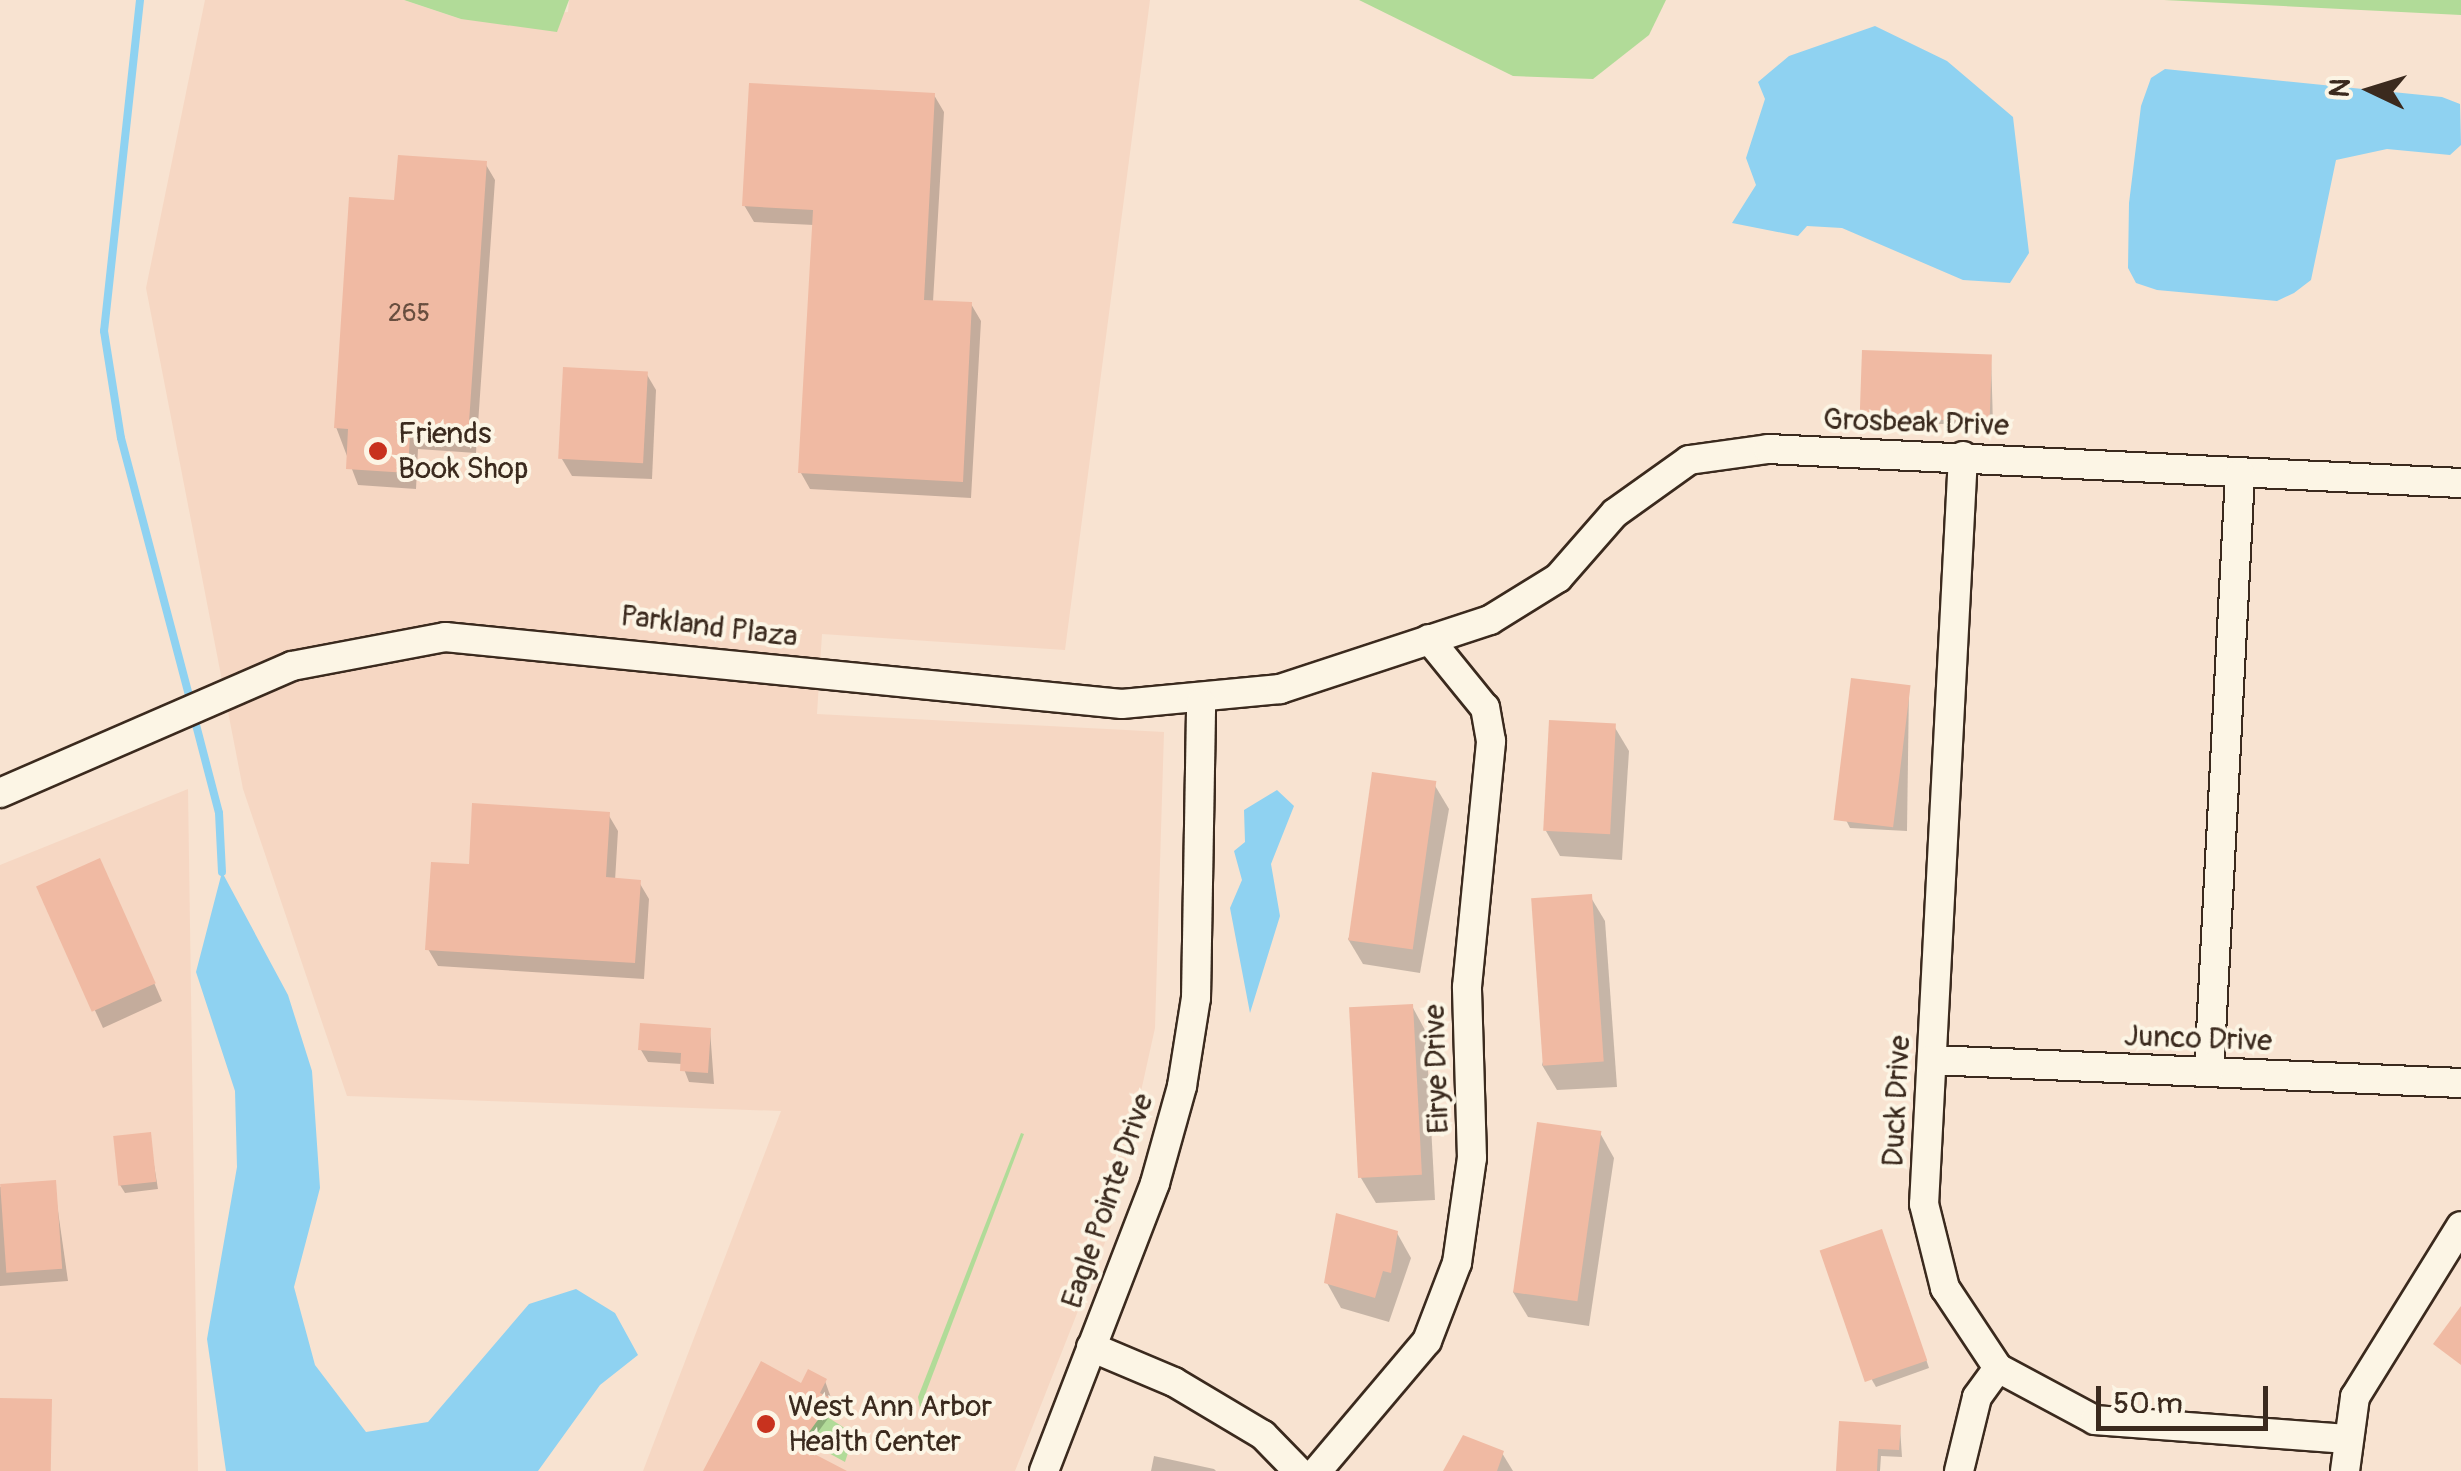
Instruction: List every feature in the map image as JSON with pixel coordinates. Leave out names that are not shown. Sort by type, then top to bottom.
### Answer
[{"type":"street","name":"Grosbeak Drive","points":[[1429,640],[1490,620],[1558,578],[1615,513],[1689,460],[1768,449],[2461,482]]},
{"type":"street","name":"Duck Drive","points":[[1964,456],[1932,1060],[1929,1238],[1945,1288],[1998,1368]]},
{"type":"street","points":[[2209,1072],[2240,474]]},
{"type":"street","name":"Parkland Plaza","points":[[0,793],[218,697],[346,650],[481,636],[1122,704],[1201,703],[1319,679],[1429,640]]},
{"type":"street","name":"Eirye Drive","points":[[1317,1471],[1427,1341],[1457,1263],[1472,1158],[1468,987],[1492,741],[1485,708],[1429,640]]},
{"type":"street","name":"Eagle Pointe Drive","points":[[1044,1471],[1182,1086],[1196,998],[1201,703]]},
{"type":"street","name":"Junco Drive","points":[[1932,1060],[2461,1083]]},
{"type":"street","points":[[2344,1471],[2354,1396],[2461,1226]]},
{"type":"street","points":[[1088,1357],[1166,1399],[1196,1400],[1262,1435],[1298,1471]]},
{"type":"street","points":[[1959,1471],[1977,1397],[1998,1368],[2118,1426],[2346,1439]]},
{"type":"shaded area","points":[[205,0],[404,0],[461,19],[568,12],[569,0],[1150,0],[1065,650],[822,634],[817,714],[1164,732],[1155,1028],[1111,1227],[1015,1471],[643,1471],[781,1111],[347,1096],[243,789],[146,288]]},
{"type":"shaded area","points":[[188,789],[198,1471],[0,1471],[0,865]]},
{"type":"green space","points":[[404,0],[569,0],[557,32],[461,19]]},
{"type":"green space","points":[[1359,0],[1666,0],[1649,35],[1593,79],[1513,76]]},
{"type":"green space","points":[[2164,0],[2461,0],[2461,15]]},
{"type":"green space","points":[[1021,1133],[1024,1134],[920,1408],[918,1397]]},
{"type":"green space","points":[[818,1411],[854,1434],[845,1462],[803,1439]]},
{"type":"water","points":[[1875,26],[1947,61],[2013,117],[2029,253],[2010,283],[1963,280],[1842,228],[1807,226],[1798,236],[1732,223],[1756,185],[1746,158],[1765,99],[1758,82],[1789,56]]},
{"type":"water","points":[[2165,69],[2442,97],[2460,104],[2461,145],[2450,155],[2387,149],[2336,160],[2311,280],[2294,293],[2277,301],[2157,290],[2136,283],[2128,268],[2129,203],[2141,106],[2151,78]]},
{"type":"water","points":[[1277,790],[1294,806],[1271,864],[1280,916],[1250,1013],[1230,908],[1242,880],[1234,851],[1245,842],[1244,810]]},
{"type":"water","points":[[222,872],[288,995],[312,1071],[320,1188],[294,1287],[315,1365],[366,1432],[428,1422],[529,1304],[576,1289],[615,1313],[638,1355],[600,1385],[538,1471],[226,1471],[207,1339],[237,1167],[235,1091],[196,972]]},
{"type":"building","points":[[749,83],[935,93],[924,300],[972,302],[963,482],[798,473],[813,210],[742,206]]},
{"type":"building","points":[[398,155],[487,161],[468,437],[410,433],[408,473],[346,469],[348,429],[334,428],[349,197],[394,200]]},
{"type":"building","points":[[1862,350],[1992,355],[1990,421],[1860,417]]},
{"type":"building","points":[[563,367],[648,371],[643,463],[558,459]]},
{"type":"building","points":[[1851,678],[1911,685],[1893,827],[1834,820]]},
{"type":"building","points":[[1549,720],[1616,724],[1610,834],[1543,831]]},
{"type":"building","points":[[1372,772],[1436,781],[1413,949],[1348,940]]},
{"type":"building","points":[[472,803],[610,812],[606,877],[641,880],[635,963],[425,950],[431,862],[469,864]]},
{"type":"building","points":[[100,858],[156,983],[92,1012],[36,886]]},
{"type":"building","points":[[1592,894],[1604,1062],[1543,1066],[1531,898]]},
{"type":"building","points":[[1413,1004],[1422,1175],[1358,1178],[1349,1007]]},
{"type":"building","points":[[640,1023],[711,1028],[708,1073],[680,1071],[681,1053],[638,1050]]},
{"type":"building","points":[[1537,1122],[1601,1131],[1577,1301],[1513,1292]]},
{"type":"building","points":[[151,1132],[156,1182],[118,1186],[113,1136]]},
{"type":"building","points":[[56,1180],[62,1269],[6,1273],[0,1184]]},
{"type":"building","points":[[1336,1213],[1398,1231],[1391,1273],[1383,1271],[1375,1298],[1324,1283]]},
{"type":"building","points":[[1882,1229],[1927,1360],[1865,1382],[1820,1250]]},
{"type":"building","points":[[2461,1306],[2461,1365],[2433,1344]]},
{"type":"building","name":"West Ann Arbor Health Center","points":[[761,1361],[801,1383],[808,1369],[827,1379],[820,1393],[833,1399],[799,1446],[847,1471],[703,1471]]},
{"type":"building","points":[[0,1398],[52,1399],[51,1471],[0,1471]]},
{"type":"building","points":[[1839,1421],[1901,1425],[1899,1450],[1878,1449],[1877,1471],[1836,1471]]},
{"type":"building","points":[[1463,1435],[1504,1451],[1497,1471],[1443,1471]]},
{"type":"waterway","points":[[140,0],[104,331],[121,438],[191,703]]},
{"type":"waterway","points":[[194,717],[219,813],[222,872]]},
{"type":"place","name":"Friends Book Shop","points":[[378,451]]},
{"type":"place","name":"West Ann Arbor Health Center","points":[[766,1424]]}]
